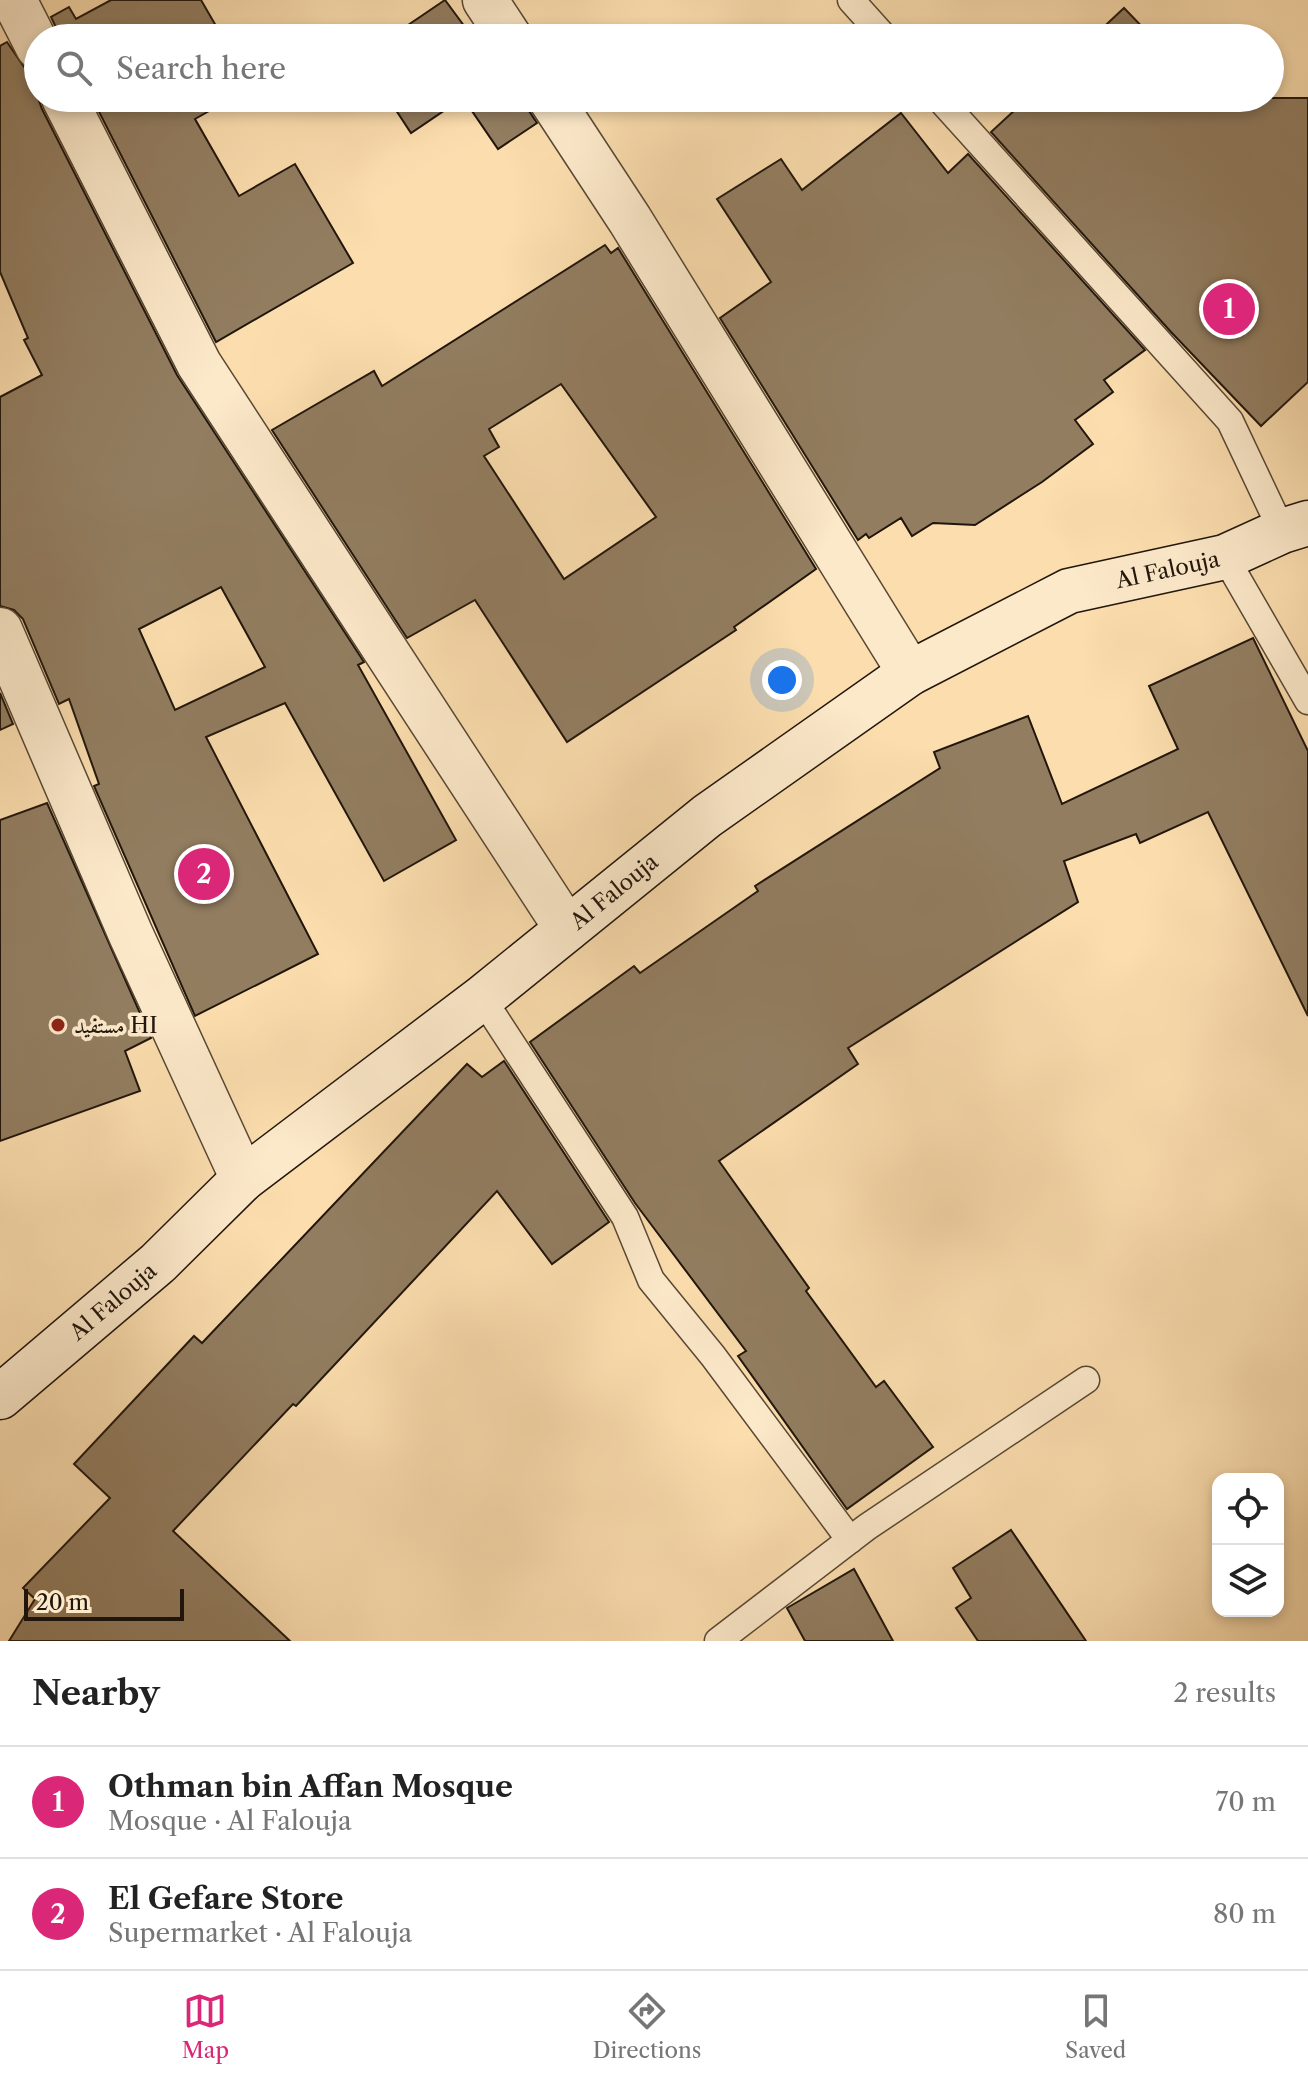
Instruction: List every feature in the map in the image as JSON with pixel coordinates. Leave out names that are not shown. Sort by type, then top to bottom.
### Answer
[{"type":"street","points":[[14,0],[26,24]]},
{"type":"street","points":[[485,0],[501,24]]},
{"type":"street","points":[[71,112],[199,364],[567,929]]},
{"type":"street","points":[[559,112],[630,220],[910,673]]},
{"type":"street","name":"Al Falouja","points":[[0,1397],[158,1263],[243,1179],[482,998],[707,816],[910,673],[1069,591],[1225,557],[1295,527]]},
{"type":"street","points":[[0,630],[131,935],[243,1179]]},
{"type":"lane","points":[[851,0],[872,24]]},
{"type":"lane","points":[[952,112],[1230,421],[1295,527]]},
{"type":"lane","points":[[1225,557],[1308,701]]},
{"type":"lane","points":[[482,998],[625,1217],[651,1280],[713,1356],[850,1540]]},
{"type":"lane","points":[[718,1641],[850,1540],[1086,1380]]},
{"type":"building","points":[[111,0],[201,0],[215,24],[54,24],[51,17],[69,7],[76,19]]},
{"type":"building","points":[[445,0],[463,24],[410,24]]},
{"type":"building","points":[[1124,8],[1139,24],[1107,24]]},
{"type":"building","points":[[7,42],[24,67],[24,112],[44,112],[177,375],[364,662],[358,665],[456,840],[384,881],[285,703],[206,737],[318,954],[195,1016],[94,786],[99,784],[69,699],[59,704],[23,619],[14,610],[0,606],[0,397],[42,375],[24,340],[28,338],[0,272],[0,46]],"holes":[[[221,587],[265,667],[175,710],[139,629]]]},
{"type":"building","points":[[1284,98],[1308,98],[1308,382],[1261,426],[1171,332],[991,132],[1013,112],[1284,112]]},
{"type":"building","points":[[99,112],[207,112],[195,119],[239,196],[295,164],[353,263],[216,342]]},
{"type":"building","points":[[397,112],[442,112],[411,133]]},
{"type":"building","points":[[473,112],[530,112],[537,123],[498,149]]},
{"type":"building","points":[[901,113],[948,173],[968,154],[1145,350],[1104,380],[1113,392],[1075,420],[1093,444],[1042,482],[975,525],[933,523],[912,536],[901,518],[869,538],[866,534],[858,540],[720,318],[771,282],[717,199],[781,159],[802,190]]},
{"type":"building","points":[[605,245],[611,253],[618,248],[816,569],[734,627],[736,630],[567,742],[475,600],[407,638],[272,430],[374,371],[382,386]],"holes":[[[561,384],[656,517],[564,579],[484,456],[499,447],[489,429]]]},
{"type":"building","points":[[1253,638],[1308,751],[1308,1016],[1208,812],[1140,843],[1136,834],[1064,861],[1078,902],[848,1048],[858,1064],[719,1161],[809,1288],[806,1291],[876,1387],[884,1381],[933,1447],[847,1509],[738,1356],[746,1351],[635,1203],[530,1042],[634,966],[640,973],[758,891],[755,886],[940,768],[934,752],[1028,716],[1062,804],[1178,749],[1149,686]]},
{"type":"building","points":[[0,693],[13,724],[0,730]]},
{"type":"building","points":[[47,803],[151,1038],[125,1051],[140,1091],[0,1141],[0,820]]},
{"type":"building","points":[[504,1061],[609,1222],[552,1264],[497,1191],[296,1406],[293,1404],[173,1531],[290,1641],[9,1641],[35,1599],[23,1588],[110,1498],[74,1464],[194,1336],[202,1343],[467,1064],[482,1077]]},
{"type":"building","points":[[1011,1530],[1086,1641],[978,1641],[956,1608],[971,1598],[953,1568]]},
{"type":"building","points":[[854,1569],[893,1641],[805,1641],[787,1608]]},
{"type":"place","name":"Othman bin Affan Mosque","points":[[1229,309]]},
{"type":"place","name":"El Gefare Store","points":[[204,874]]},
{"type":"place","name":"مستفيد HI","points":[[58,1025]]}]
